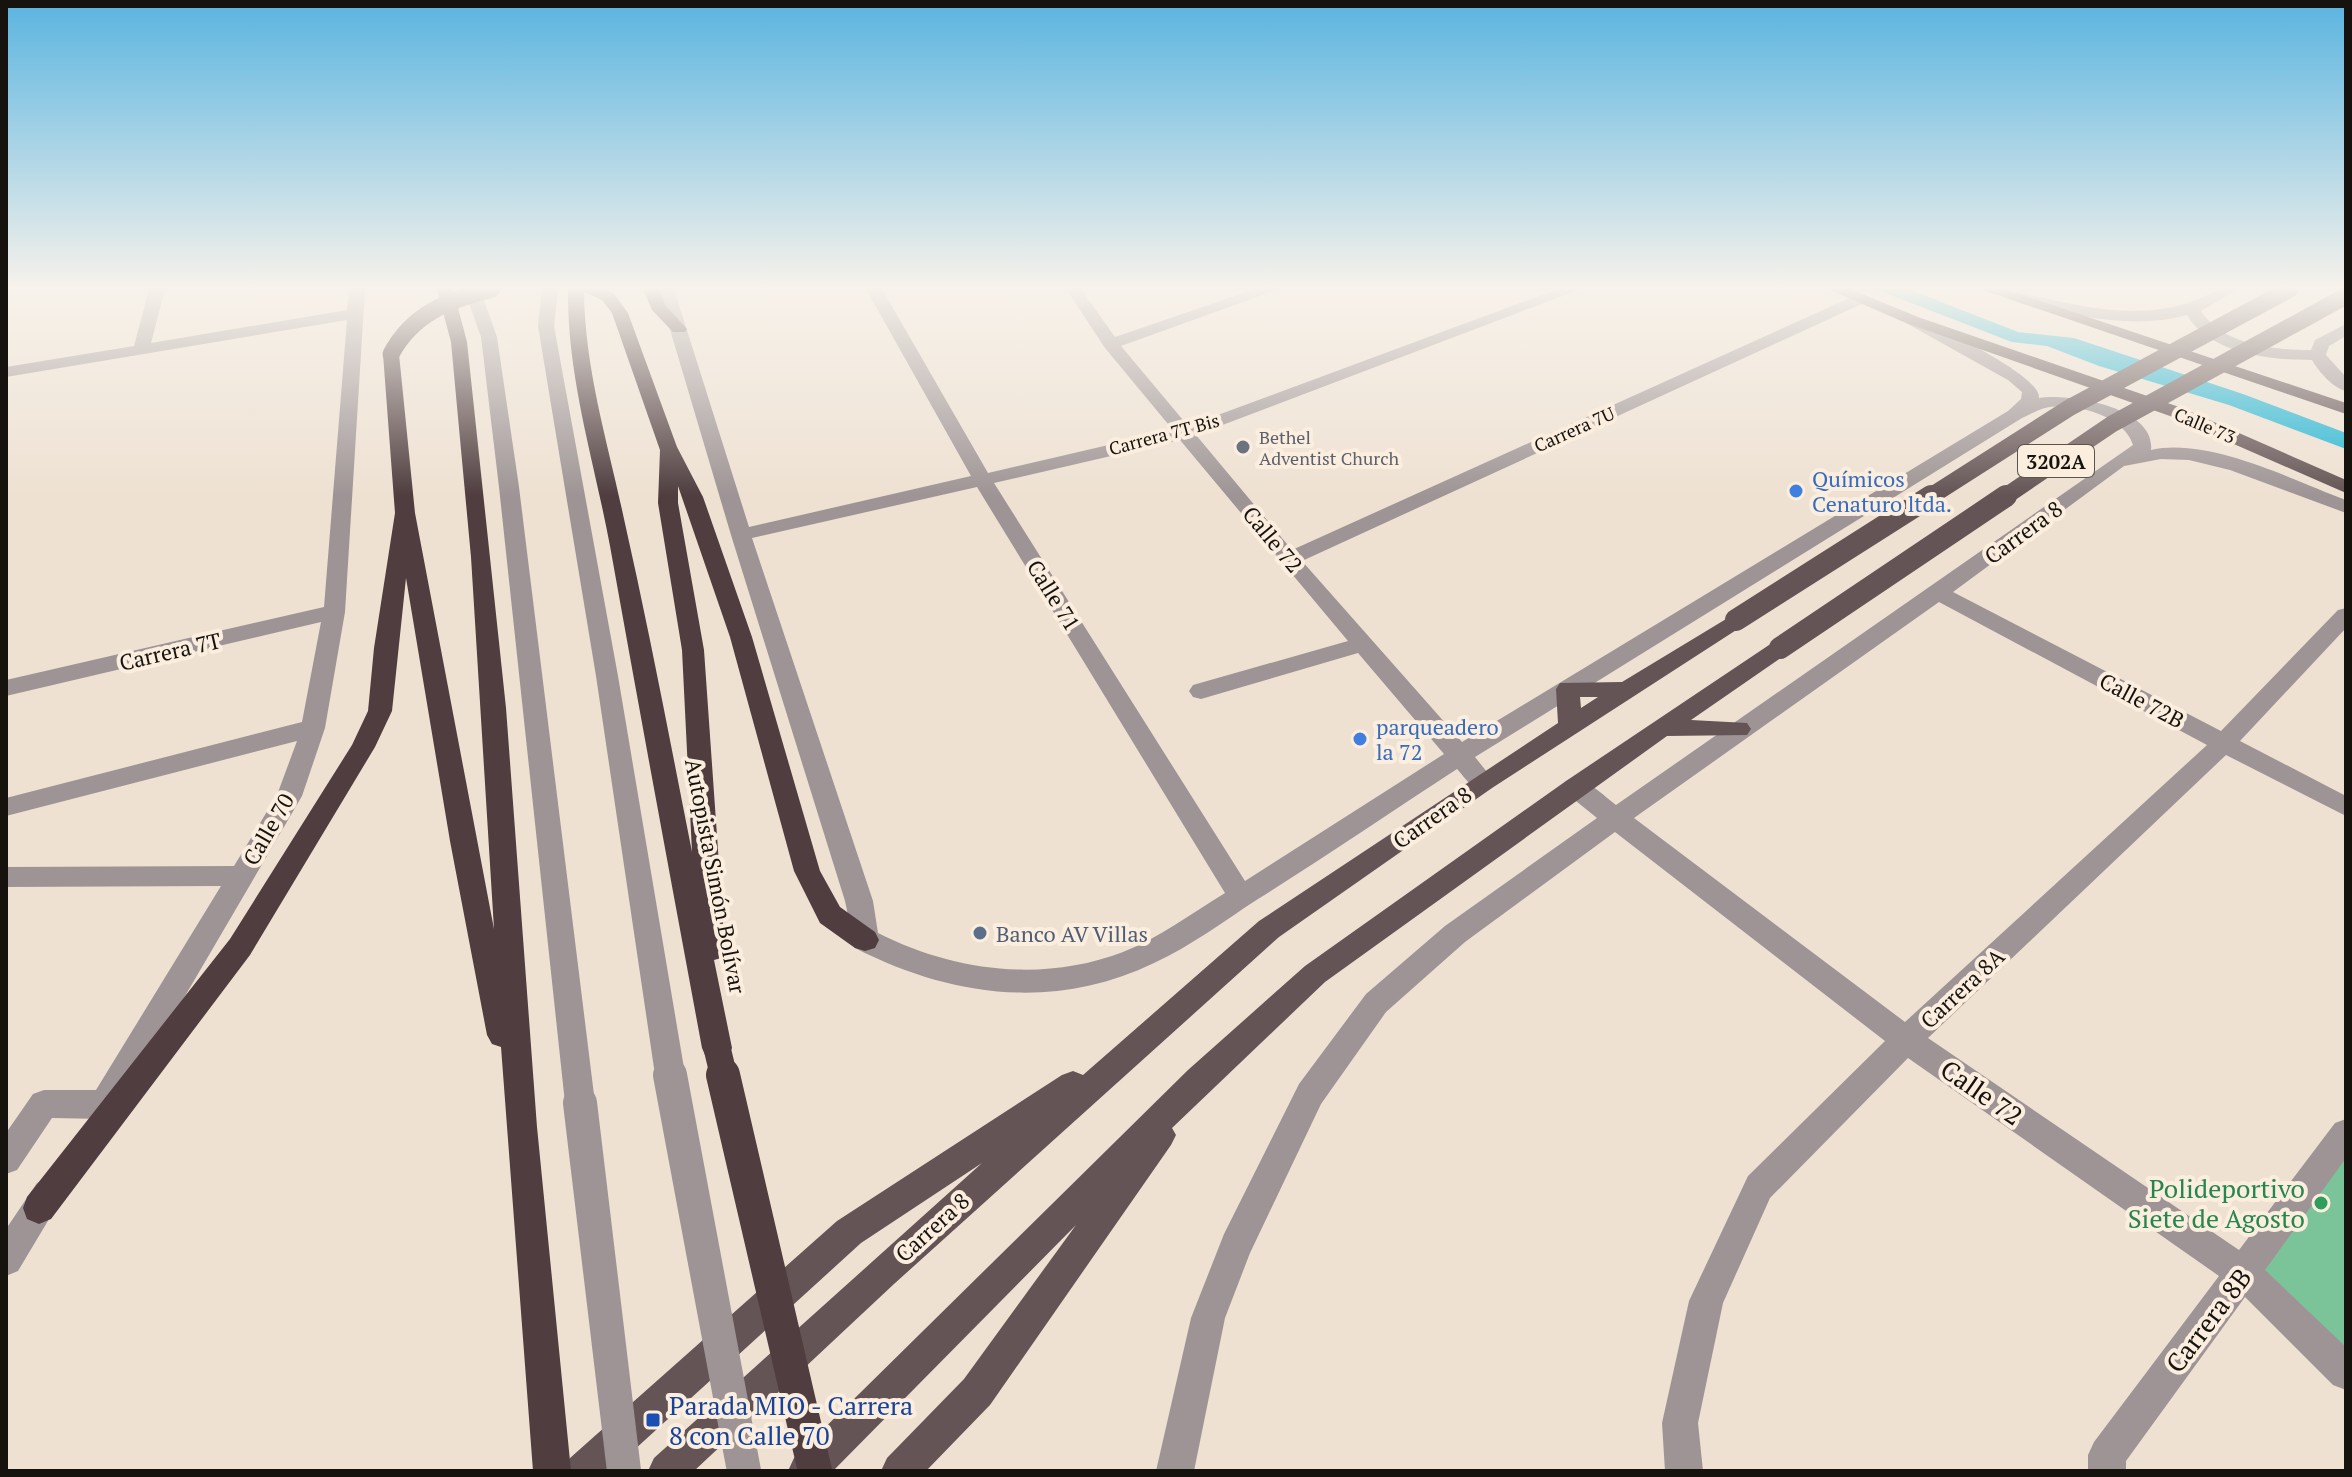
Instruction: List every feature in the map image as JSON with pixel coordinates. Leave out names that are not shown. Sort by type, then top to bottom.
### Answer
[{"type":"highway","points":[[391,358],[405,513],[463,841],[521,1127]]},
{"type":"highway","points":[[461,358],[494,708],[521,1127],[552,1471]]},
{"type":"highway","name":"Autopista Simón Bolívar","points":[[581,358],[717,1048],[815,1471]]},
{"type":"highway","points":[[636,358],[668,447],[693,497],[741,637],[807,871],[830,915],[865,940]]},
{"type":"highway","points":[[668,447],[668,503],[693,650],[717,1048]]},
{"type":"highway","points":[[39,1208],[240,947],[363,747],[380,711],[385,648],[405,513]]},
{"type":"main road","name":"Calle 73","points":[[2021,358],[2176,412],[2346,487]]},
{"type":"main road","name":"Carrera 8","points":[[667,1471],[882,1272],[1141,1039],[1269,929],[1483,782],[1736,620],[2069,408],[2162,358]]},
{"type":"main road","points":[[2193,358],[2346,409]]},
{"type":"main road","name":"Carrera 8","points":[[807,1471],[1199,1080],[1315,974],[1575,787],[2112,424],[2233,358]]},
{"type":"main road","points":[[1570,729],[1568,689],[1629,690]]},
{"type":"main road","points":[[1663,728],[1739,729]]},
{"type":"main road","points":[[583,1471],[849,1232],[1141,1039]]},
{"type":"main road","points":[[900,1471],[977,1392],[1199,1080]]},
{"type":"street","points":[[6,372],[89,358]]},
{"type":"street","name":"Calle 70","points":[[6,1259],[105,1104],[289,796],[313,728],[334,612],[352,358]]},
{"type":"street","points":[[492,358],[624,1471]]},
{"type":"street","points":[[552,358],[607,676],[669,1068],[744,1471]]},
{"type":"street","points":[[688,358],[741,535],[859,901],[865,940]]},
{"type":"street","name":"Calle 71","points":[[913,358],[982,479],[1241,897]]},
{"type":"street","name":"Calle 72","points":[[1123,358],[1289,559],[1483,782]]},
{"type":"street","name":"Carrera 7T Bis","points":[[741,535],[1185,433],[1388,358]]},
{"type":"street","name":"Carrera 7U","points":[[1289,559],[1731,358]]},
{"type":"street","points":[[1978,358],[2025,385],[2032,397],[2014,415]]},
{"type":"street","points":[[2320,358],[2346,386]]},
{"type":"street","name":"Carrera 8","points":[[865,940],[901,960],[940,974],[976,981],[1051,981],[1124,963],[1187,931],[1459,756],[2014,415],[2041,403],[2086,405],[2117,416],[2142,440],[2143,447],[1739,729],[1455,934],[1376,1003],[1310,1094],[1236,1246],[1208,1318],[1175,1471]]},
{"type":"street","name":"Carrera 8","points":[[2118,462],[2161,453],[2189,454],[2237,466],[2346,507]]},
{"type":"street","name":"Calle 72B","points":[[1938,593],[2346,807]]},
{"type":"street","name":"Carrera 7T","points":[[6,688],[334,612]]},
{"type":"street","name":"Carrera 8A","points":[[1684,1471],[1680,1423],[1706,1301],[1759,1187],[1906,1040],[2224,743],[2346,615]]},
{"type":"street","points":[[1201,691],[1363,644]]},
{"type":"street","points":[[6,807],[313,728]]},
{"type":"street","name":"Calle 72","points":[[1575,787],[1906,1040],[2244,1273],[2346,1372]]},
{"type":"street","points":[[6,877],[241,876]]},
{"type":"street","points":[[6,1159],[44,1104],[105,1104]]},
{"type":"street","name":"Carrera 8B","points":[[2107,1471],[2107,1455],[2346,1133]]},
{"type":"green space","name":"Polideportivo Siete de Agosto","points":[[2346,1133],[2346,1372],[2244,1273]]},
{"type":"water","points":[[2078,358],[2134,358],[2243,394],[2346,433],[2346,449],[2229,405]]},
{"type":"place","name":"Bethel Adventist Church","points":[[1243,447]]},
{"type":"place","name":"Químicos Cenaturo ltda.","points":[[1796,491]]},
{"type":"place","name":"parqueadero la 72","points":[[1360,739]]},
{"type":"place","name":"Banco AV Villas","points":[[980,933]]},
{"type":"place","name":"Polideportivo Siete de Agosto","points":[[2321,1203]]},
{"type":"place","name":"Parada MIO - Carrera 8 con Calle 70","points":[[653,1420]]}]
